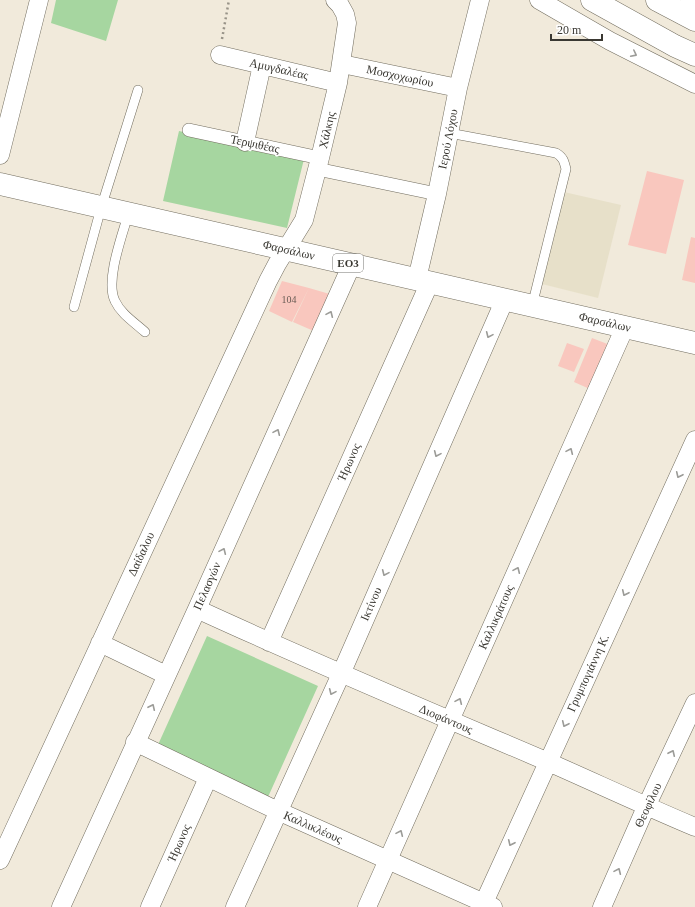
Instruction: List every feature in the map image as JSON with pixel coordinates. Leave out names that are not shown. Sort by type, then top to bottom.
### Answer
[{"type":"main road","points":[[592,0],[675,46],[695,55]]},
{"type":"main road","points":[[657,0],[695,20]]},
{"type":"main road","name":"Φαρσάλων","points":[[0,184],[695,343]]},
{"type":"street","points":[[0,155],[39,0]]},
{"type":"street","name":"Ιερού Λόχου","points":[[423,281],[437,194],[458,88],[480,0]]},
{"type":"street","points":[[539,0],[610,41],[695,84]]},
{"type":"street","points":[[690,0],[695,3]]},
{"type":"street","name":"Χάλκης","points":[[285,249],[304,220],[338,83],[348,23],[346,14],[340,2]]},
{"type":"street","name":"Αμυγδαλέας","points":[[220,55],[338,83]]},
{"type":"street","name":"Μοσχοχωρίου","points":[[342,64],[458,88]]},
{"type":"street","points":[[245,142],[262,65]]},
{"type":"street","name":"Τερψιθέας","points":[[189,130],[245,142],[437,194]]},
{"type":"street","name":"Δαίδαλου","points":[[0,860],[268,281],[285,249]]},
{"type":"street","name":"Πελασγών","points":[[60,907],[197,609],[352,264]]},
{"type":"street","name":"Ήρωνος","points":[[269,642],[423,281]]},
{"type":"street","name":"Ικτίνου","points":[[235,907],[341,674],[505,299]]},
{"type":"street","name":"Καλλικράτους","points":[[367,907],[625,327]]},
{"type":"street","name":"Γρυμπογιάννη Κ.","points":[[486,905],[548,762],[695,440]]},
{"type":"street","name":"Διοφάντους","points":[[197,609],[341,674],[548,762],[646,807],[695,827]]},
{"type":"street","points":[[100,643],[166,675]]},
{"type":"street","name":"Θεοφίλου","points":[[602,907],[646,807],[695,703]]},
{"type":"street","name":"Καλλικλέους","points":[[135,742],[278,811],[388,859],[486,905]]},
{"type":"street","name":"Ήρωνος","points":[[150,907],[208,778]]},
{"type":"lane","points":[[74,307],[101,208],[138,90]]},
{"type":"lane","points":[[449,133],[556,153],[562,156],[566,169],[532,306]]},
{"type":"lane","points":[[128,214],[113,271],[111,287],[114,300],[124,314],[145,332]]},
{"type":"path","points":[[220,55],[229,0]]},
{"type":"shaded area","points":[[564,192],[621,205],[598,298],[542,284]]},
{"type":"green space","points":[[56,0],[118,0],[106,41],[51,23]]},
{"type":"green space","points":[[179,131],[304,159],[287,228],[163,201]]},
{"type":"green space","points":[[207,636],[318,686],[268,797],[157,747]]},
{"type":"building","points":[[647,171],[684,180],[666,254],[628,245]]},
{"type":"building","points":[[691,237],[695,238],[695,283],[682,280]]},
{"type":"building","points":[[282,281],[309,288],[292,322],[269,311]]},
{"type":"building","points":[[309,288],[333,295],[316,332],[293,322]]},
{"type":"building","points":[[592,338],[610,345],[592,390],[574,382]]},
{"type":"building","points":[[567,343],[584,349],[574,372],[558,366]]}]
